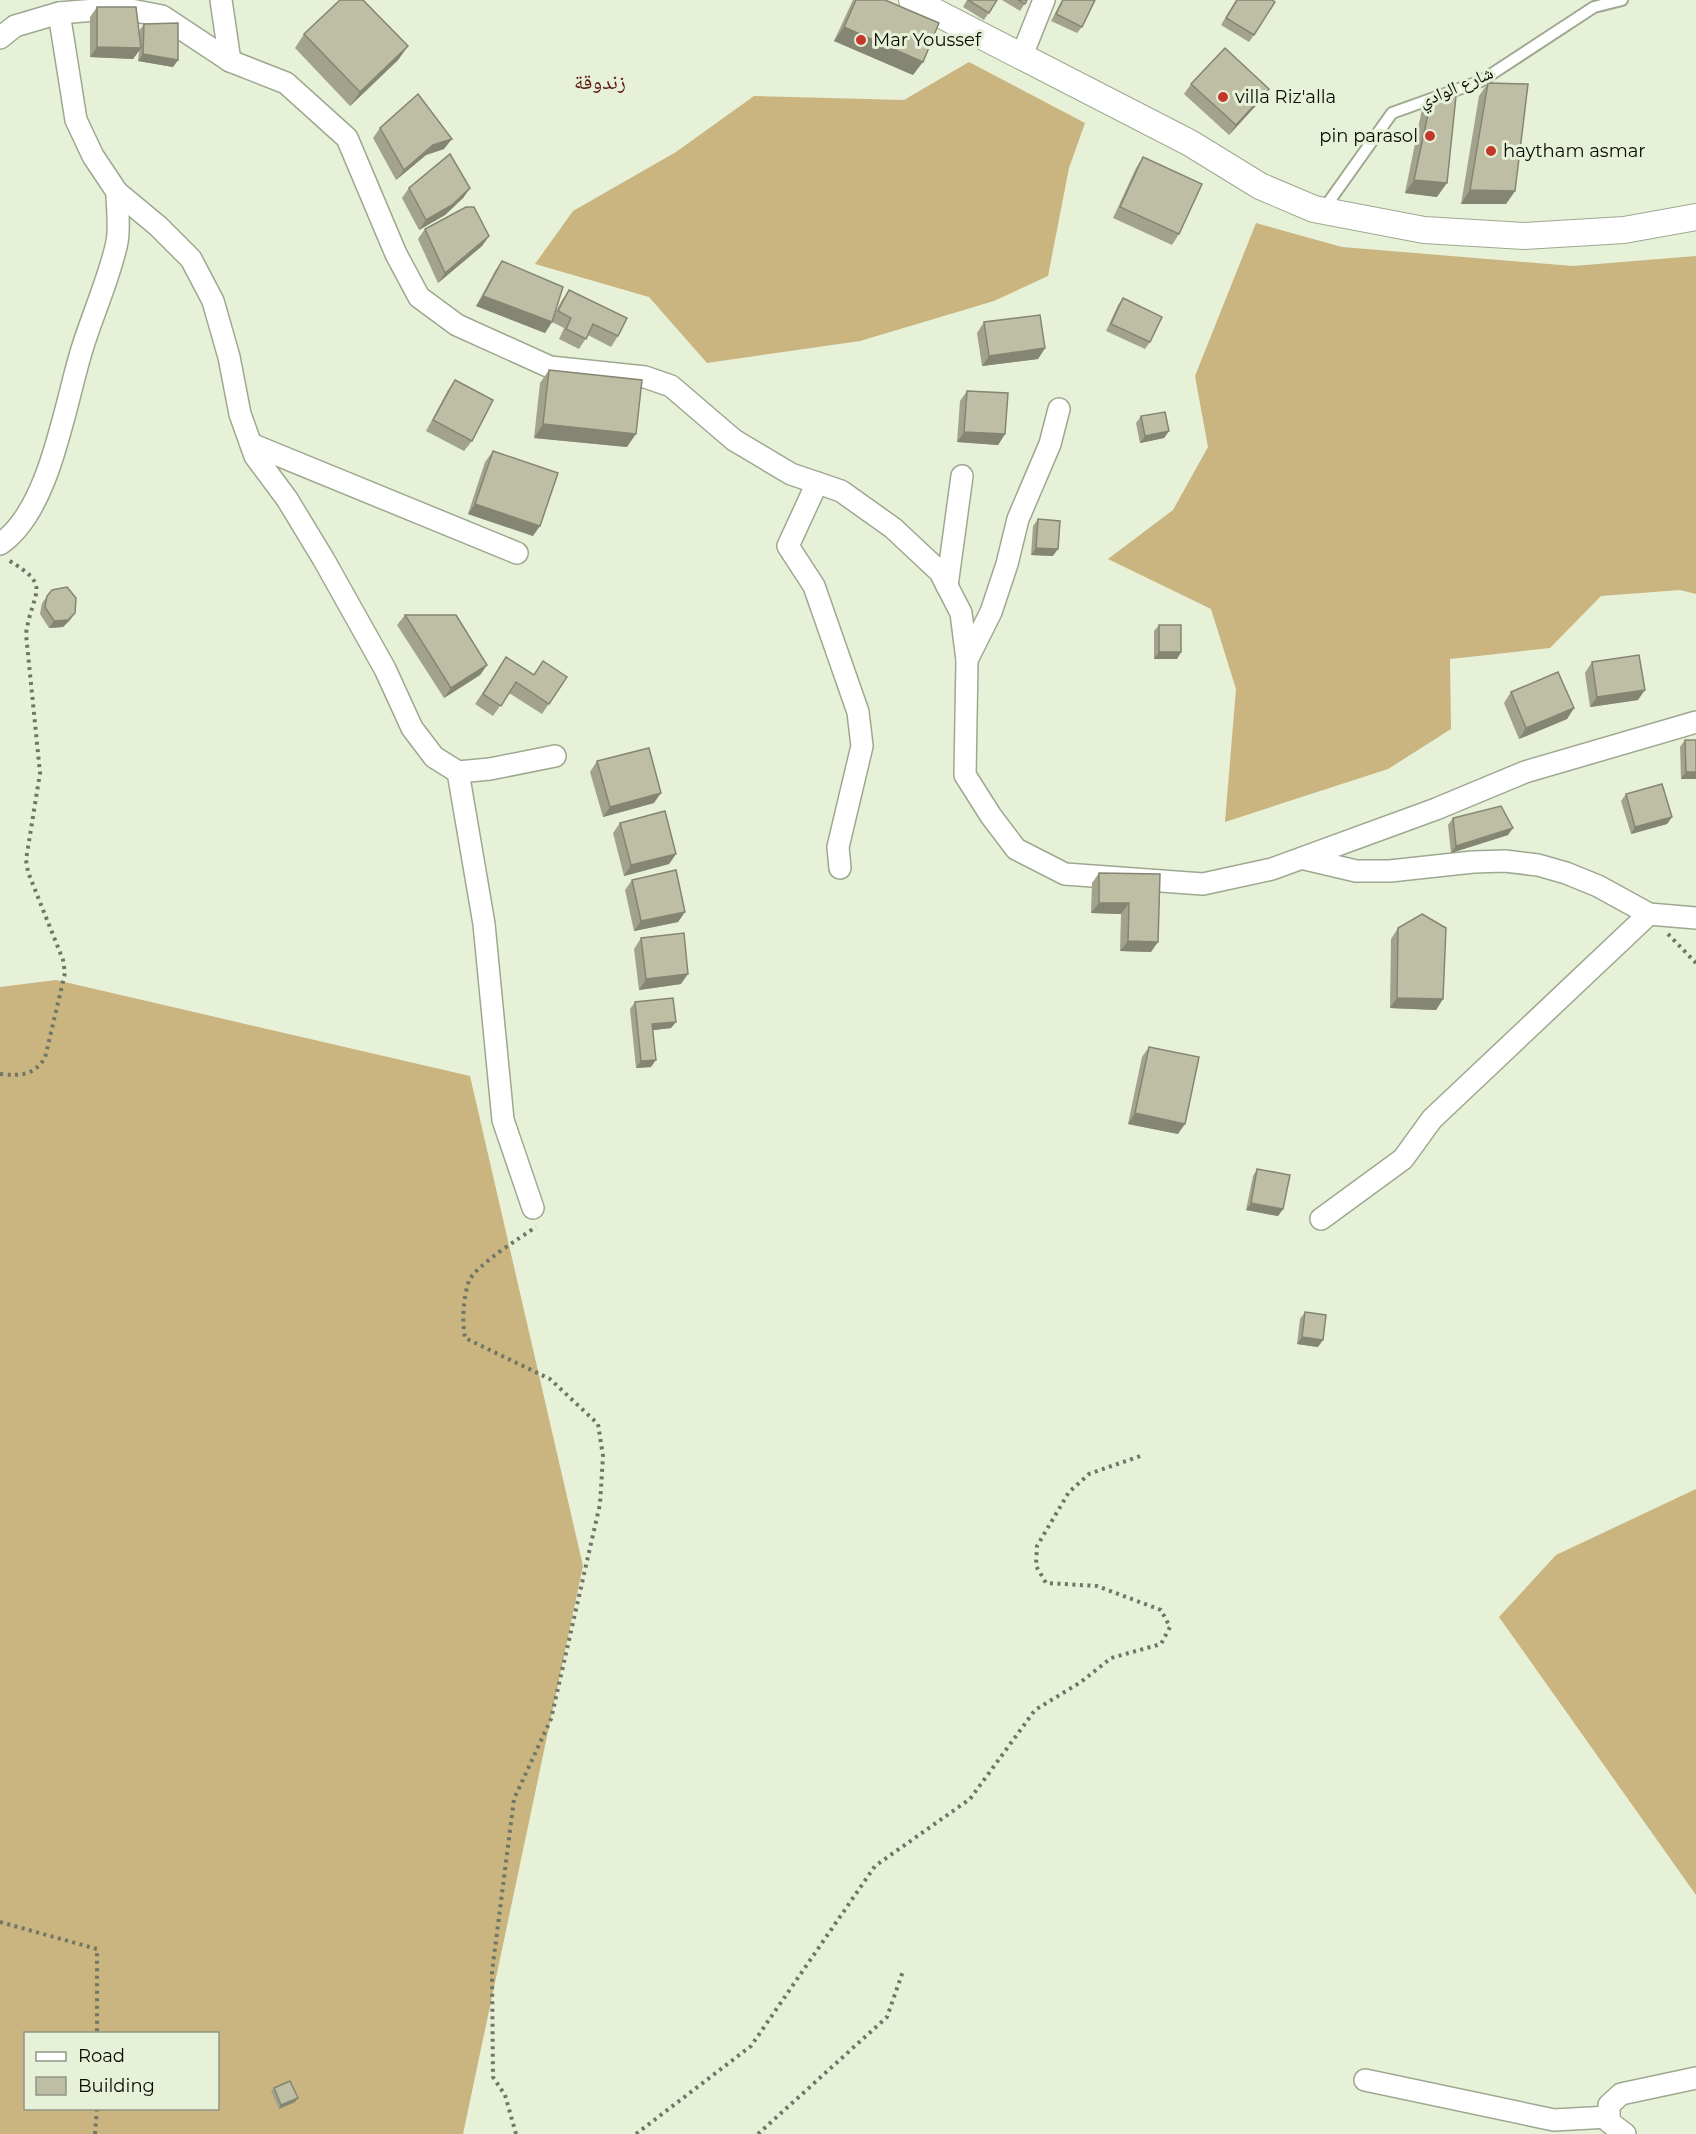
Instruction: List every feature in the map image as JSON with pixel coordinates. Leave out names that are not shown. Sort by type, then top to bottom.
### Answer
[{"type":"street","points":[[221,0],[230,61]]},
{"type":"street","points":[[912,0],[1190,143],[1260,186],[1323,210],[1424,230],[1524,236],[1624,230],[1696,218]]},
{"type":"street","points":[[1021,58],[1044,0]]},
{"type":"street","points":[[0,38],[15,26],[59,13],[120,8],[162,16],[230,61],[286,83],[347,138],[396,254],[419,297],[457,325],[550,367],[645,377],[671,386],[734,440],[790,474],[842,491],[893,528],[940,572],[961,614],[967,660],[965,775],[991,816],[1016,849],[1065,874],[1203,884],[1305,859],[1525,772],[1696,722]]},
{"type":"street","points":[[59,13],[76,120],[93,156],[117,192],[158,226],[192,260],[213,301],[229,357],[240,414],[255,456],[287,499],[324,560],[385,669],[412,728],[434,757],[458,772],[490,769],[555,756]]},
{"type":"street","points":[[0,544],[11,537],[39,494],[60,433],[78,362],[117,241],[117,192]]},
{"type":"street","points":[[967,660],[991,612],[1007,564],[1018,519],[1050,444],[1059,409]]},
{"type":"street","points":[[250,444],[517,553]]},
{"type":"street","points":[[947,586],[962,476]]},
{"type":"street","points":[[817,483],[788,546],[813,586],[858,712],[862,747],[837,847],[840,868]]},
{"type":"street","points":[[458,772],[484,924],[503,1120],[534,1208]]},
{"type":"street","points":[[1305,859],[1356,871],[1390,871],[1473,862],[1505,861],[1538,865],[1598,886],[1649,914],[1696,918]]},
{"type":"street","points":[[1321,1219],[1403,1159],[1432,1119],[1649,914]]},
{"type":"street","points":[[1625,2134],[1609,2122],[1608,2105],[1622,2094],[1696,2078]]},
{"type":"street","points":[[1365,2080],[1554,2120],[1609,2117]]},
{"type":"lane","name":"شارع الوادي","points":[[1323,210],[1392,113],[1481,81],[1594,7],[1622,0]]},
{"type":"path","points":[[0,555],[31,573],[38,589],[28,615],[26,634],[40,773],[26,860],[28,872],[63,960],[65,973],[47,1047],[38,1068],[28,1074],[0,1074]]},
{"type":"path","points":[[1649,914],[1696,963]]},
{"type":"path","points":[[516,2134],[505,2095],[493,2077],[492,1972],[514,1799],[551,1719],[600,1504],[603,1456],[598,1424],[550,1379],[465,1338],[462,1322],[470,1279],[502,1250],[537,1226],[534,1208]]},
{"type":"path","points":[[636,2134],[751,2046],[875,1866],[970,1799],[1035,1710],[1081,1682],[1112,1658],[1161,1644],[1170,1627],[1161,1610],[1097,1586],[1046,1583],[1036,1566],[1037,1546],[1069,1492],[1089,1474],[1143,1455]]},
{"type":"path","points":[[0,1922],[97,1949],[97,2032]]},
{"type":"path","points":[[758,2134],[766,2130],[886,2017],[903,1971]]},
{"type":"path","points":[[95,2134],[97,2110]]},
{"type":"shaded area","points":[[969,62],[1085,123],[1069,168],[1048,276],[994,301],[860,341],[707,363],[649,297],[535,264],[573,211],[676,152],[754,96],[904,100]]},
{"type":"shaded area","points":[[1256,223],[1342,247],[1573,266],[1696,256],[1696,594],[1680,590],[1601,596],[1550,648],[1450,659],[1451,729],[1388,769],[1225,822],[1236,689],[1211,609],[1108,559],[1173,510],[1208,447],[1195,376]]},
{"type":"shaded area","points":[[56,980],[470,1076],[583,1566],[463,2134],[0,2134],[0,987]]},
{"type":"shaded area","points":[[1696,1489],[1696,1895],[1499,1617],[1556,1555]]},
{"type":"building","points":[[340,0],[363,0],[408,46],[360,92],[304,34]]},
{"type":"building","points":[[856,0],[885,0],[939,23],[923,62],[844,27]]},
{"type":"building","points":[[968,0],[997,0],[989,13]]},
{"type":"building","points":[[1063,0],[1095,0],[1082,27],[1056,14]]},
{"type":"building","points":[[1237,0],[1272,0],[1275,2],[1254,35],[1226,18]]},
{"type":"building","points":[[97,7],[136,7],[141,48],[97,47]]},
{"type":"building","points":[[178,23],[178,60],[143,54],[144,24]]},
{"type":"building","name":"villa Riz'alla","points":[[1225,48],[1269,89],[1236,125],[1191,84]]},
{"type":"building","name":"haytham asmar","points":[[1488,83],[1528,84],[1515,191],[1470,190]]},
{"type":"building","points":[[418,94],[452,139],[433,145],[404,170],[380,128]]},
{"type":"building","name":"pin parasol","points":[[1432,95],[1456,96],[1447,183],[1414,180]]},
{"type":"building","points":[[450,154],[470,188],[452,205],[426,220],[409,188]]},
{"type":"building","points":[[1143,157],[1202,184],[1179,234],[1120,207]]},
{"type":"building","points":[[466,207],[474,207],[489,236],[445,273],[425,229]]},
{"type":"building","points":[[502,261],[563,287],[552,322],[483,296]]},
{"type":"building","points":[[569,290],[627,318],[618,336],[593,324],[586,339],[566,329],[571,318],[558,311]]},
{"type":"building","points":[[1123,298],[1162,317],[1150,342],[1111,324]]},
{"type":"building","points":[[1040,315],[1045,348],[989,356],[984,322]]},
{"type":"building","points":[[549,370],[642,380],[636,434],[543,424]]},
{"type":"building","points":[[455,380],[493,400],[472,441],[433,420]]},
{"type":"building","points":[[967,391],[1008,393],[1005,434],[964,432]]},
{"type":"building","points":[[1165,412],[1169,431],[1145,436],[1141,416]]},
{"type":"building","points":[[493,451],[558,473],[540,526],[475,504]]},
{"type":"building","points":[[1038,519],[1060,521],[1058,549],[1036,548]]},
{"type":"building","points":[[67,587],[76,598],[75,613],[68,620],[54,621],[45,607],[47,596],[52,590]]},
{"type":"building","points":[[405,615],[456,615],[487,665],[451,688]]},
{"type":"building","points":[[1159,625],[1181,625],[1181,652],[1159,652]]},
{"type":"building","points":[[1639,655],[1645,690],[1597,697],[1592,662]]},
{"type":"building","points":[[506,657],[534,675],[543,661],[567,677],[549,704],[516,682],[501,706],[483,694]]},
{"type":"building","points":[[1558,672],[1574,708],[1526,728],[1511,692]]},
{"type":"building","points":[[1685,740],[1696,740],[1696,772],[1686,772]]},
{"type":"building","points":[[649,748],[661,793],[610,807],[597,761]]},
{"type":"building","points":[[1662,784],[1672,817],[1635,827],[1626,794]]},
{"type":"building","points":[[1501,806],[1513,828],[1456,846],[1453,818]]},
{"type":"building","points":[[665,811],[676,854],[631,865],[620,823]]},
{"type":"building","points":[[676,870],[685,912],[641,921],[632,880]]},
{"type":"building","points":[[1099,873],[1160,874],[1158,942],[1128,941],[1129,903],[1099,903]]},
{"type":"building","points":[[1422,914],[1446,928],[1443,999],[1397,998],[1398,928]]},
{"type":"building","points":[[684,933],[688,974],[646,979],[641,938]]},
{"type":"building","points":[[673,998],[676,1022],[652,1024],[656,1060],[641,1061],[635,1002]]},
{"type":"building","points":[[1149,1047],[1199,1057],[1185,1124],[1135,1113]]},
{"type":"building","points":[[1257,1169],[1290,1175],[1283,1209],[1251,1203]]},
{"type":"building","points":[[1305,1312],[1326,1315],[1323,1340],[1302,1337]]},
{"type":"building","points":[[290,2081],[298,2098],[281,2105],[274,2088]]},
{"type":"place","name":"Mar Youssef","points":[[861,40]]},
{"type":"place","name":"villa Riz'alla","points":[[1223,97]]},
{"type":"place","name":"pin parasol","points":[[1430,136]]},
{"type":"place","name":"haytham asmar","points":[[1491,151]]},
{"type":"district","name":"زندوقة","points":[[600,82]]}]
